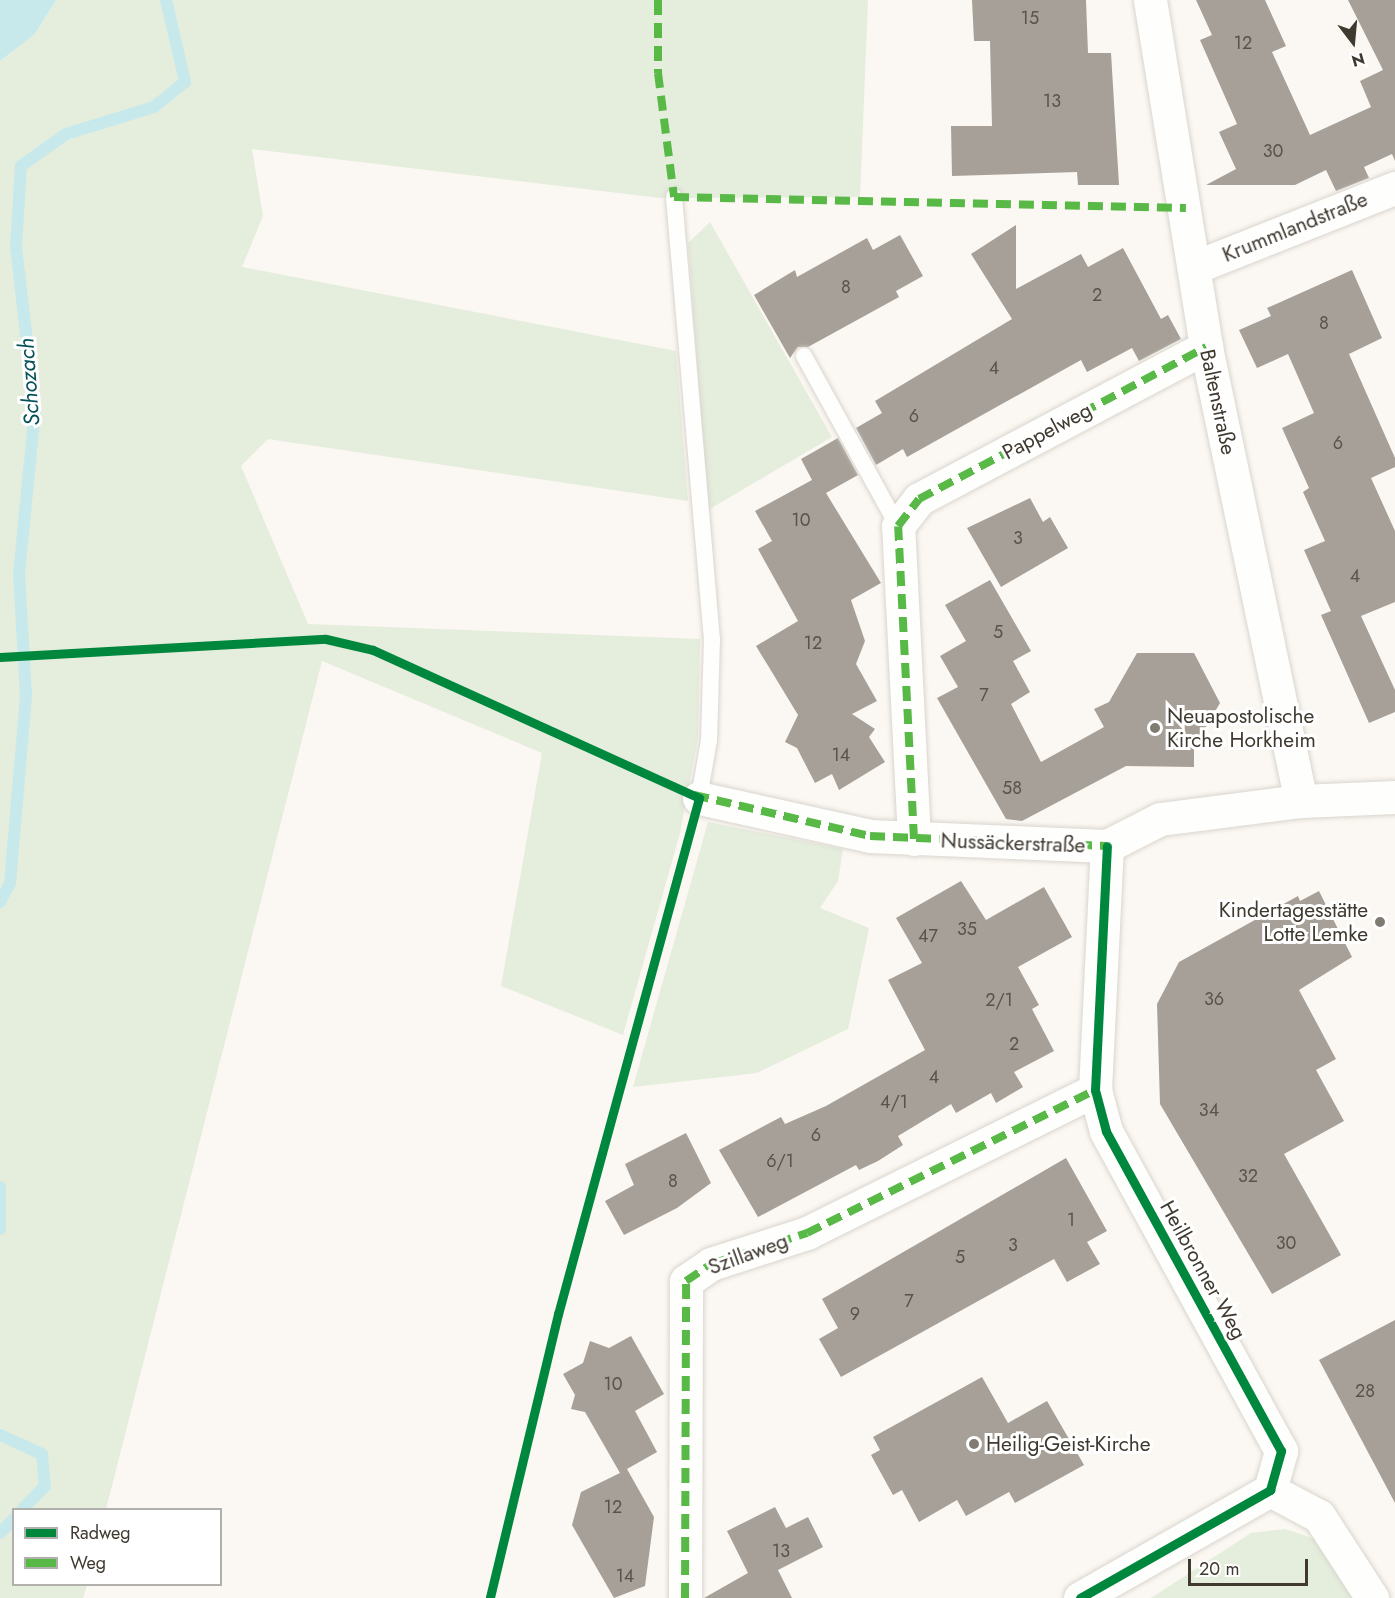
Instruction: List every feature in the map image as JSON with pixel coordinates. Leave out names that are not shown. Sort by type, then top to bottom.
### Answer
[{"type":"street","name":"Baltenstraße","points":[[1150,0],[1195,267],[1206,347],[1301,801]]},
{"type":"street","name":"Krummlandstraße","points":[[1195,267],[1395,188]]},
{"type":"street","name":"Pappelweg","points":[[898,526],[918,499],[1206,347]]},
{"type":"street","points":[[898,526],[914,839]]},
{"type":"street","name":"Nussäckerstraße","points":[[699,798],[870,836],[1107,846],[1160,819],[1301,801],[1395,798]]},
{"type":"street","name":"Heilbronner Weg","points":[[1107,846],[1095,1090],[1106,1131],[1281,1451],[1270,1490]]},
{"type":"street","name":"Szillaweg","points":[[686,1598],[686,1281],[711,1264],[807,1233],[1095,1090]]},
{"type":"street","points":[[1080,1598],[1270,1490],[1319,1516],[1372,1598]]},
{"type":"lane","points":[[674,198],[712,639],[709,740],[699,798]]},
{"type":"lane","points":[[804,356],[898,526]]},
{"type":"green space","points":[[56,0],[868,0],[860,197],[660,198],[252,149],[263,216],[242,267],[676,351],[688,501],[268,439],[241,466],[308,624],[700,639],[698,737],[680,833],[623,1035],[501,986],[542,753],[322,661],[106,1508],[12,1508],[12,1586],[87,1586],[83,1598],[0,1598],[0,61],[35,34]]},
{"type":"green space","points":[[710,222],[832,437],[708,510],[688,243]]},
{"type":"green space","points":[[708,822],[843,849],[838,881],[820,908],[869,928],[848,1029],[757,1073],[633,1087]]},
{"type":"green space","points":[[1285,1529],[1318,1540],[1356,1598],[1151,1598],[1251,1533]]},
{"type":"water","points":[[0,0],[56,0],[35,34],[0,61]]},
{"type":"building","points":[[972,0],[1086,0],[1088,53],[1111,53],[1119,185],[1078,185],[1077,172],[952,176],[951,126],[992,126],[990,41],[974,41]]},
{"type":"building","points":[[1196,0],[1265,0],[1286,46],[1272,52],[1310,135],[1371,107],[1360,81],[1383,70],[1348,0],[1395,0],[1395,161],[1392,154],[1364,167],[1369,178],[1336,191],[1326,170],[1295,185],[1206,185],[1236,169],[1219,132],[1237,124],[1200,40],[1212,35]]},
{"type":"building","points":[[1016,225],[1016,289],[1081,254],[1088,267],[1123,248],[1161,319],[1168,315],[1181,339],[1139,361],[1132,348],[1087,372],[1081,360],[907,457],[903,449],[876,465],[856,428],[882,413],[875,401],[1012,319],[971,254]]},
{"type":"building","points":[[900,235],[923,276],[896,291],[899,297],[808,347],[798,347],[790,358],[754,295],[795,270],[797,277],[867,238],[873,250]]},
{"type":"building","points":[[1352,270],[1382,338],[1349,354],[1395,458],[1395,467],[1371,478],[1395,531],[1395,602],[1361,616],[1395,690],[1395,712],[1369,723],[1321,615],[1331,611],[1304,550],[1325,541],[1303,492],[1309,488],[1282,428],[1314,413],[1288,354],[1257,368],[1239,330],[1271,316],[1267,308]]},
{"type":"building","points":[[838,438],[858,475],[826,493],[881,583],[851,600],[865,641],[856,664],[877,701],[852,714],[875,729],[869,737],[885,762],[839,790],[832,774],[815,783],[797,748],[785,742],[798,715],[756,646],[798,621],[758,549],[772,541],[755,511],[812,480],[801,459]]},
{"type":"building","points":[[1030,498],[1043,522],[1050,517],[1068,548],[1001,587],[967,528]]},
{"type":"building","points":[[990,580],[1031,651],[1013,661],[1030,692],[1011,704],[1041,762],[1104,727],[1094,709],[1109,702],[1137,653],[1194,653],[1220,703],[1194,747],[1194,767],[1126,766],[1022,821],[1006,819],[937,698],[958,687],[940,656],[966,641],[945,605]]},
{"type":"building","points":[[961,881],[986,920],[1044,887],[1072,937],[1018,967],[1039,1005],[1032,1009],[1054,1051],[1014,1072],[1023,1087],[996,1103],[991,1093],[956,1113],[951,1104],[898,1136],[903,1145],[878,1161],[859,1170],[856,1165],[758,1217],[719,1150],[781,1117],[785,1124],[826,1106],[925,1050],[888,980],[922,963],[896,918]]},
{"type":"building","points":[[1319,891],[1352,957],[1299,990],[1336,1059],[1316,1070],[1344,1121],[1284,1154],[1341,1255],[1272,1294],[1160,1104],[1157,1004],[1179,962],[1298,896],[1300,901]]},
{"type":"building","points":[[686,1133],[711,1183],[677,1208],[624,1235],[605,1201],[634,1185],[625,1164]]},
{"type":"building","points":[[1066,1158],[1107,1231],[1087,1242],[1100,1264],[1067,1282],[1054,1259],[841,1377],[819,1339],[838,1328],[822,1299]]},
{"type":"building","points":[[1395,1320],[1395,1503],[1319,1360]]},
{"type":"building","points":[[631,1336],[664,1394],[635,1411],[657,1452],[627,1469],[654,1517],[645,1586],[614,1598],[572,1525],[581,1492],[620,1473],[585,1412],[571,1409],[575,1395],[563,1374],[583,1363],[590,1341],[609,1348]]},
{"type":"building","name":"Heilig-Geist-Kirche","points":[[982,1377],[1008,1423],[1047,1401],[1084,1465],[1015,1503],[1009,1492],[966,1516],[957,1500],[919,1522],[902,1490],[893,1495],[871,1455],[880,1450],[873,1437]]},
{"type":"building","points":[[775,1507],[786,1528],[808,1517],[823,1547],[778,1570],[792,1598],[704,1598],[748,1573],[727,1531]]},
{"type":"waterway","name":"Schozach","points":[[0,902],[10,883],[26,695],[19,574],[35,411],[16,247],[21,166],[66,134],[154,107],[185,82],[166,0]]},
{"type":"waterway","name":"Schozach","points":[[0,1187],[0,1229]]},
{"type":"waterway","name":"Schozach","points":[[0,1435],[42,1454],[45,1486],[24,1508]]},
{"type":"waterway","name":"Schozach","points":[[0,1533],[12,1521]]},
{"type":"marked path","points":[[658,0],[658,73],[674,197],[1186,208]]},
{"type":"marked path","points":[[914,839],[898,526],[919,499],[1206,347]]},
{"type":"marked path","points":[[694,795],[870,836],[1107,846],[1107,850]]},
{"type":"marked path","points":[[685,1598],[686,1281],[711,1264],[807,1233],[1095,1090]]},
{"type":"cycle path","points":[[0,657],[326,639],[373,650],[699,798],[558,1314],[490,1598]]},
{"type":"cycle path","points":[[1080,1598],[1270,1490],[1281,1451],[1106,1131],[1095,1090],[1107,846]]},
{"type":"place","name":"Neuapostolische Kirche Horkheim","points":[[1155,728]]},
{"type":"place","name":"Kindertagesstätte Lotte Lemke","points":[[1380,922]]},
{"type":"place","name":"Heilig-Geist-Kirche","points":[[974,1444]]}]
